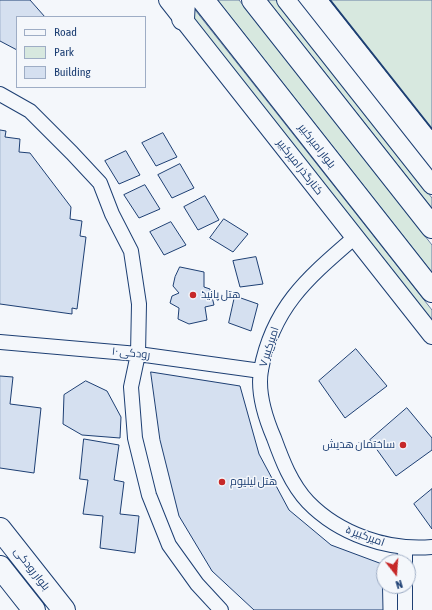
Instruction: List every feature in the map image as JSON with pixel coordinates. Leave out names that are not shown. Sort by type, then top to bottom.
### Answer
[{"type":"main road","name":"بلوار امیرکبیر","points":[[202,0],[432,291]]},
{"type":"main road","points":[[253,0],[432,227]]},
{"type":"main road","name":"بلوار رودکی","points":[[0,529],[64,610]]},
{"type":"main road","points":[[0,567],[34,610]]},
{"type":"street","name":"کنارگذر امیرکبیر","points":[[168,0],[184,9],[355,237],[432,335]]},
{"type":"street","points":[[286,0],[432,185]]},
{"type":"street","points":[[0,94],[30,111],[100,183],[112,214],[131,251],[139,304],[138,354],[131,387],[135,438],[149,495],[170,545],[197,584],[221,610]]},
{"type":"street","name":"امیرکبیر ۷","points":[[307,501],[289,476],[270,430],[260,391],[261,371],[274,329],[282,312],[293,295],[306,280],[355,237]]},
{"type":"street","name":"رودکی ۱۰","points":[[0,342],[138,354],[261,371]]},
{"type":"street","name":"امیرکبیر ۵","points":[[307,501],[321,513],[352,533],[369,540],[405,547],[432,547]]},
{"type":"street","points":[[405,547],[405,554]]},
{"type":"street","points":[[405,594],[405,610]]},
{"type":"green space","points":[[218,0],[239,0],[432,245],[432,272]]},
{"type":"green space","points":[[268,0],[276,0],[432,198],[432,208]]},
{"type":"green space","points":[[330,0],[432,0],[432,129]]},
{"type":"green space","points":[[192,6],[432,310],[432,322],[191,16]]},
{"type":"building","points":[[0,0],[30,0],[44,16],[16,16],[16,49],[0,41]]},
{"type":"building","points":[[0,130],[6,131],[5,137],[20,139],[19,152],[30,153],[71,207],[70,219],[82,221],[80,236],[86,237],[77,309],[72,308],[72,314],[0,304]]},
{"type":"building","points":[[163,133],[177,157],[156,166],[142,143]]},
{"type":"building","points":[[126,151],[140,175],[119,184],[105,161]]},
{"type":"building","points":[[180,164],[194,188],[172,198],[158,175]]},
{"type":"building","points":[[145,185],[160,209],[139,218],[124,195]]},
{"type":"building","points":[[205,196],[219,220],[198,230],[184,207]]},
{"type":"building","points":[[224,219],[248,234],[233,252],[210,238]]},
{"type":"building","points":[[171,222],[186,245],[164,255],[150,232]]},
{"type":"building","name":"هتل پانیذ","points":[[256,257],[263,284],[240,287],[233,261]]},
{"type":"building","name":"هتل پانیذ","points":[[180,267],[204,272],[204,287],[210,289],[214,305],[205,307],[207,320],[189,324],[178,319],[179,308],[170,303],[172,296],[179,293],[173,286],[175,277]]},
{"type":"building","name":"هتل پانیذ","points":[[235,296],[258,304],[251,331],[229,323]]},
{"type":"building","points":[[356,349],[387,386],[345,418],[319,381]]},
{"type":"building","name":"هتل لیلیوم","points":[[151,372],[240,386],[259,454],[289,510],[331,545],[376,562],[376,594],[383,594],[383,610],[254,610],[212,571],[179,516],[160,440]]},
{"type":"building","points":[[0,376],[13,377],[10,404],[41,408],[34,473],[0,468]]},
{"type":"building","points":[[86,381],[107,391],[121,417],[120,438],[82,435],[63,424],[64,395]]},
{"type":"building","name":"ساختمان هدیش","points":[[407,408],[432,438],[432,450],[396,476],[370,440]]},
{"type":"building","points":[[84,439],[119,445],[114,480],[124,482],[120,514],[139,516],[135,553],[100,548],[103,516],[83,514],[88,480],[80,479]]},
{"type":"building","points":[[432,489],[432,529],[414,504]]},
{"type":"wall","points":[[330,0],[432,129]]},
{"type":"place","name":"هتل پانیذ","points":[[193,295]]},
{"type":"place","name":"ساختمان هدیش","points":[[403,445]]},
{"type":"place","name":"هتل لیلیوم","points":[[222,482]]}]
